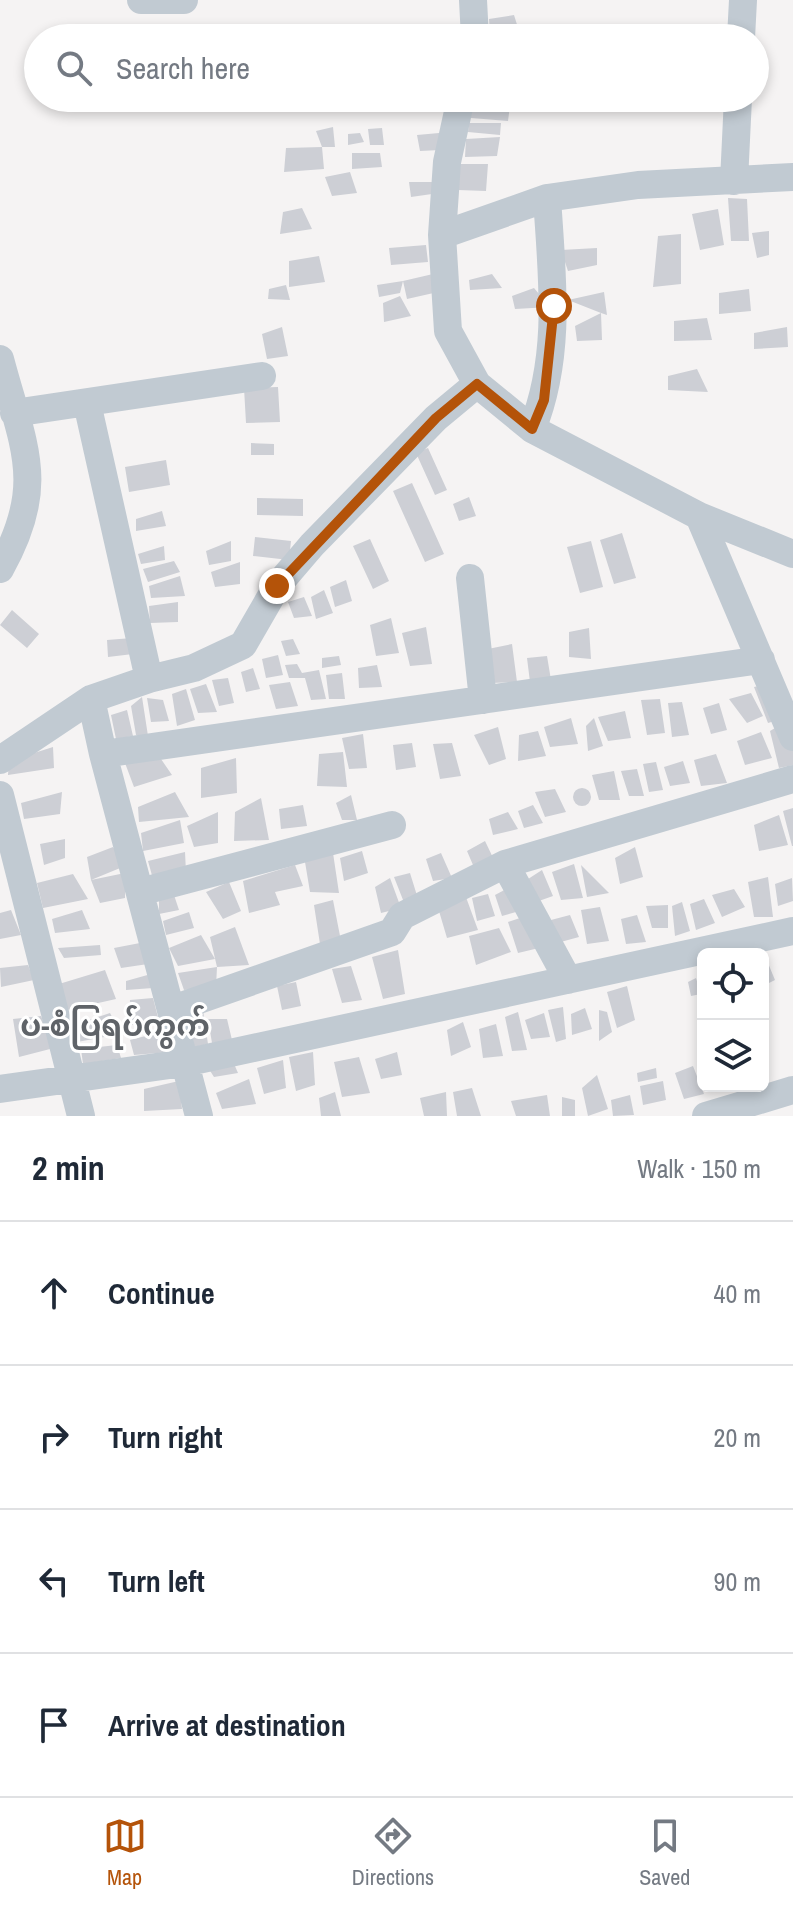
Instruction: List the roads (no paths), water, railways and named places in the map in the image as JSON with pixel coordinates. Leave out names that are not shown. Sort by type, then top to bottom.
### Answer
[{"type":"street","points":[[141,0],[184,0]]},
{"type":"street","points":[[473,0],[474,24]]},
{"type":"street","points":[[742,24],[743,0]]},
{"type":"street","points":[[458,112],[447,162],[442,235],[448,331],[477,384],[532,429],[699,516],[793,554]]},
{"type":"street","points":[[734,181],[737,112]]},
{"type":"street","points":[[442,235],[547,198],[638,185],[793,177]]},
{"type":"street","points":[[532,429],[544,400],[555,319],[547,198]]},
{"type":"street","points":[[0,359],[7,398],[30,469],[26,511],[4,554]]},
{"type":"street","points":[[7,398],[87,403],[262,376]]},
{"type":"street","points":[[0,760],[91,699],[149,679],[194,668],[243,645],[277,586],[312,545],[436,418],[477,384]]},
{"type":"street","points":[[87,403],[149,679]]},
{"type":"street","points":[[699,516],[793,737]]},
{"type":"street","points":[[470,578],[483,700]]},
{"type":"street","points":[[103,754],[761,660]]},
{"type":"street","points":[[91,699],[199,1116]]},
{"type":"street","points":[[173,1009],[392,932],[402,916],[505,864],[793,779]]},
{"type":"street","points":[[0,795],[81,1116]]},
{"type":"street","points":[[140,892],[392,825]]},
{"type":"street","points":[[505,864],[568,980]]},
{"type":"street","points":[[0,1089],[184,1063],[793,931]]},
{"type":"street","points":[[706,1116],[793,1090]]},
{"type":"district","name":"ပ-စံပြရပ်ကွက်","points":[[115,1025]]}]
